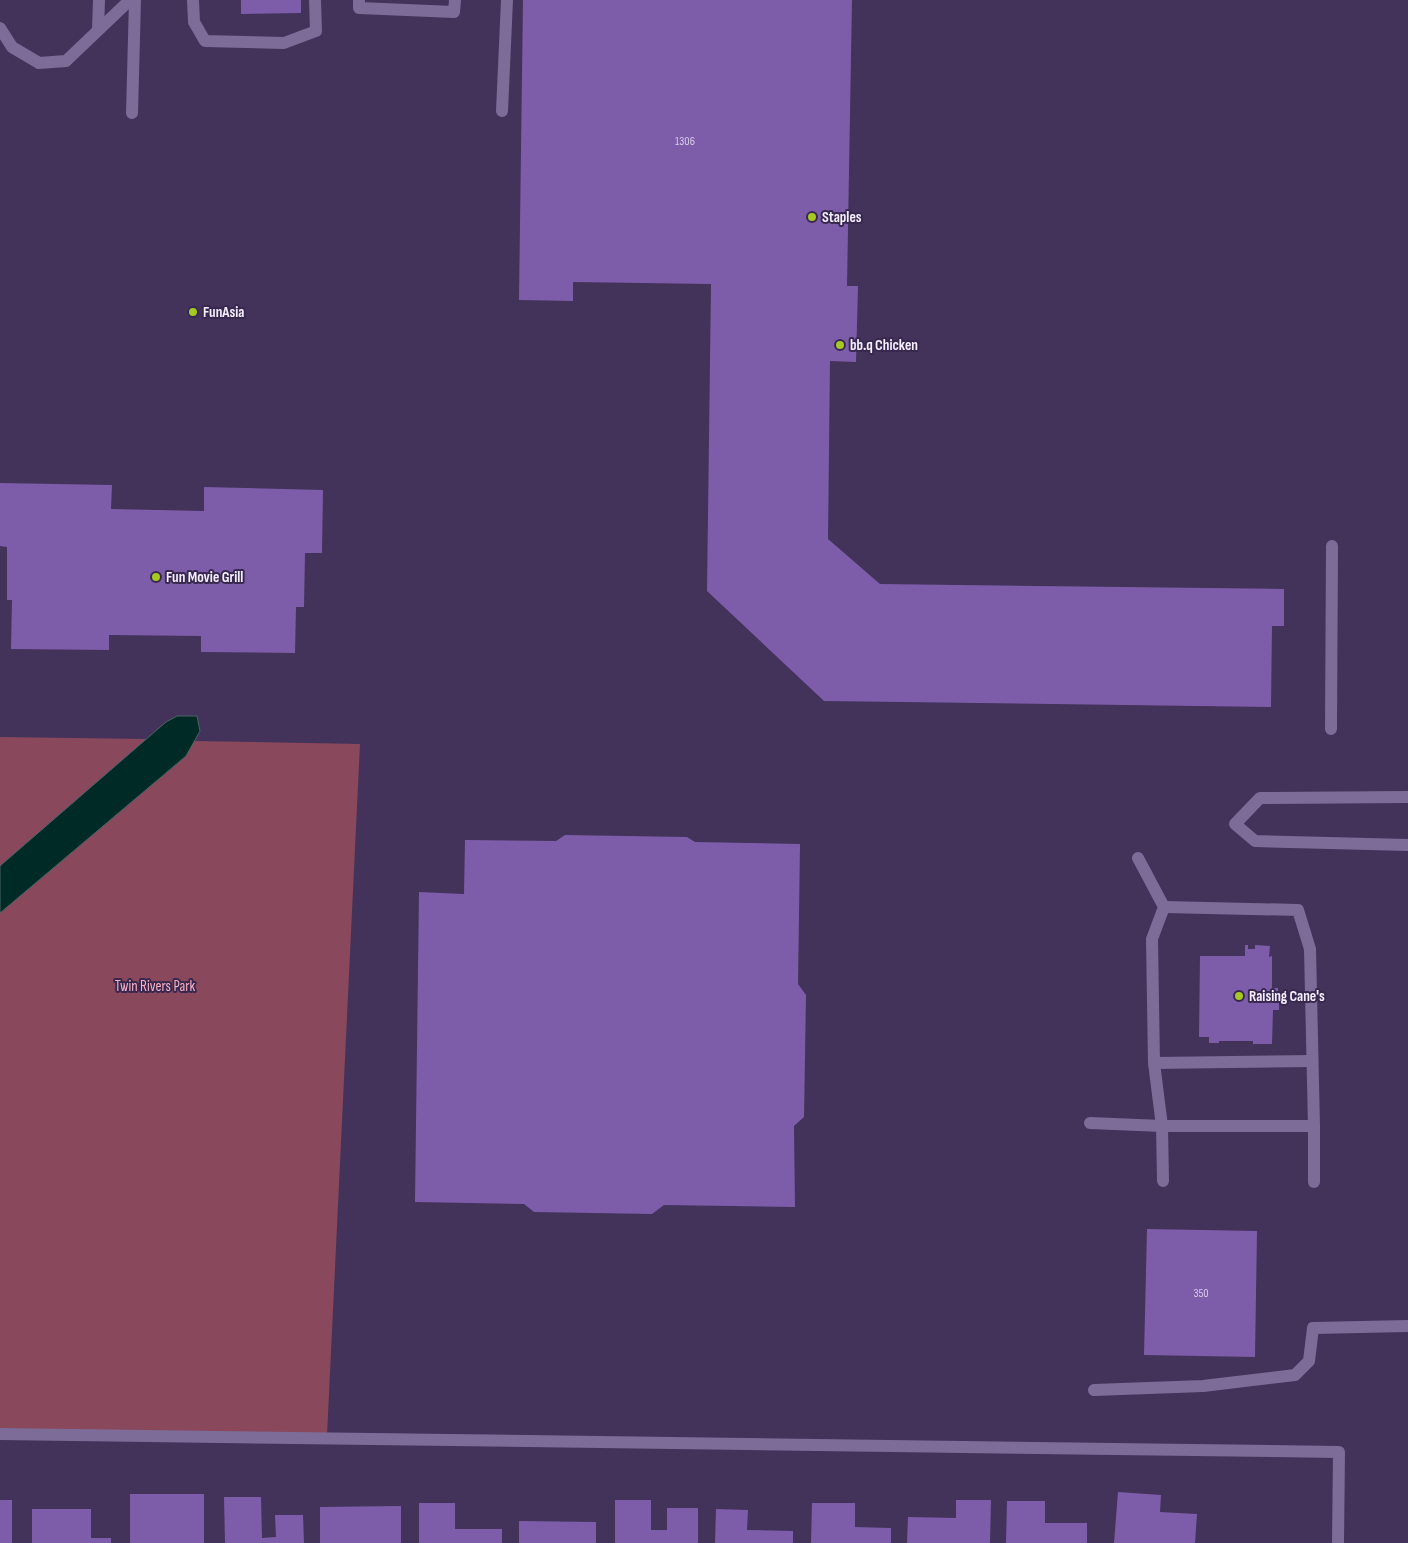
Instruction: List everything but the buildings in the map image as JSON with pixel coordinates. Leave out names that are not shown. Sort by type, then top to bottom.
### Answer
[{"type":"lane","points":[[98,30],[99,0]]},
{"type":"lane","points":[[0,28],[12,47],[39,63],[66,62],[130,0]]},
{"type":"lane","points":[[132,113],[135,0]]},
{"type":"lane","points":[[193,0],[194,22],[205,41],[284,43],[316,31],[315,0]]},
{"type":"lane","points":[[359,0],[359,8],[454,12],[455,0]]},
{"type":"lane","points":[[502,111],[506,0]]},
{"type":"lane","points":[[1331,729],[1332,546]]},
{"type":"lane","points":[[1408,797],[1260,798],[1235,824],[1255,841],[1408,845]]},
{"type":"lane","points":[[1138,858],[1164,907],[1152,939],[1154,1063],[1162,1126],[1163,1181]]},
{"type":"lane","points":[[1164,907],[1298,910],[1310,949],[1314,1182]]},
{"type":"lane","points":[[1154,1063],[1312,1061]]},
{"type":"lane","points":[[1090,1124],[1314,1126]]},
{"type":"lane","points":[[1094,1390],[1203,1386],[1295,1375],[1309,1361],[1313,1328],[1408,1326]]},
{"type":"lane","points":[[0,1434],[1339,1452],[1338,1543]]},
{"type":"green space","points":[[0,737],[147,739],[0,866]]},
{"type":"green space","name":"Twin Rivers Park","points":[[194,741],[360,744],[327,1436],[0,1432],[0,913],[186,756]]},
{"type":"shaded area","points":[[177,716],[197,716],[200,731],[186,756],[0,913],[0,866],[166,722]]},
{"type":"place","name":"Staples","points":[[812,217]]},
{"type":"place","name":"FunAsia","points":[[193,312]]},
{"type":"place","name":"bb.q Chicken","points":[[840,345]]},
{"type":"place","name":"Fun Movie Grill","points":[[156,577]]},
{"type":"place","name":"Raising Cane's","points":[[1239,996]]}]
